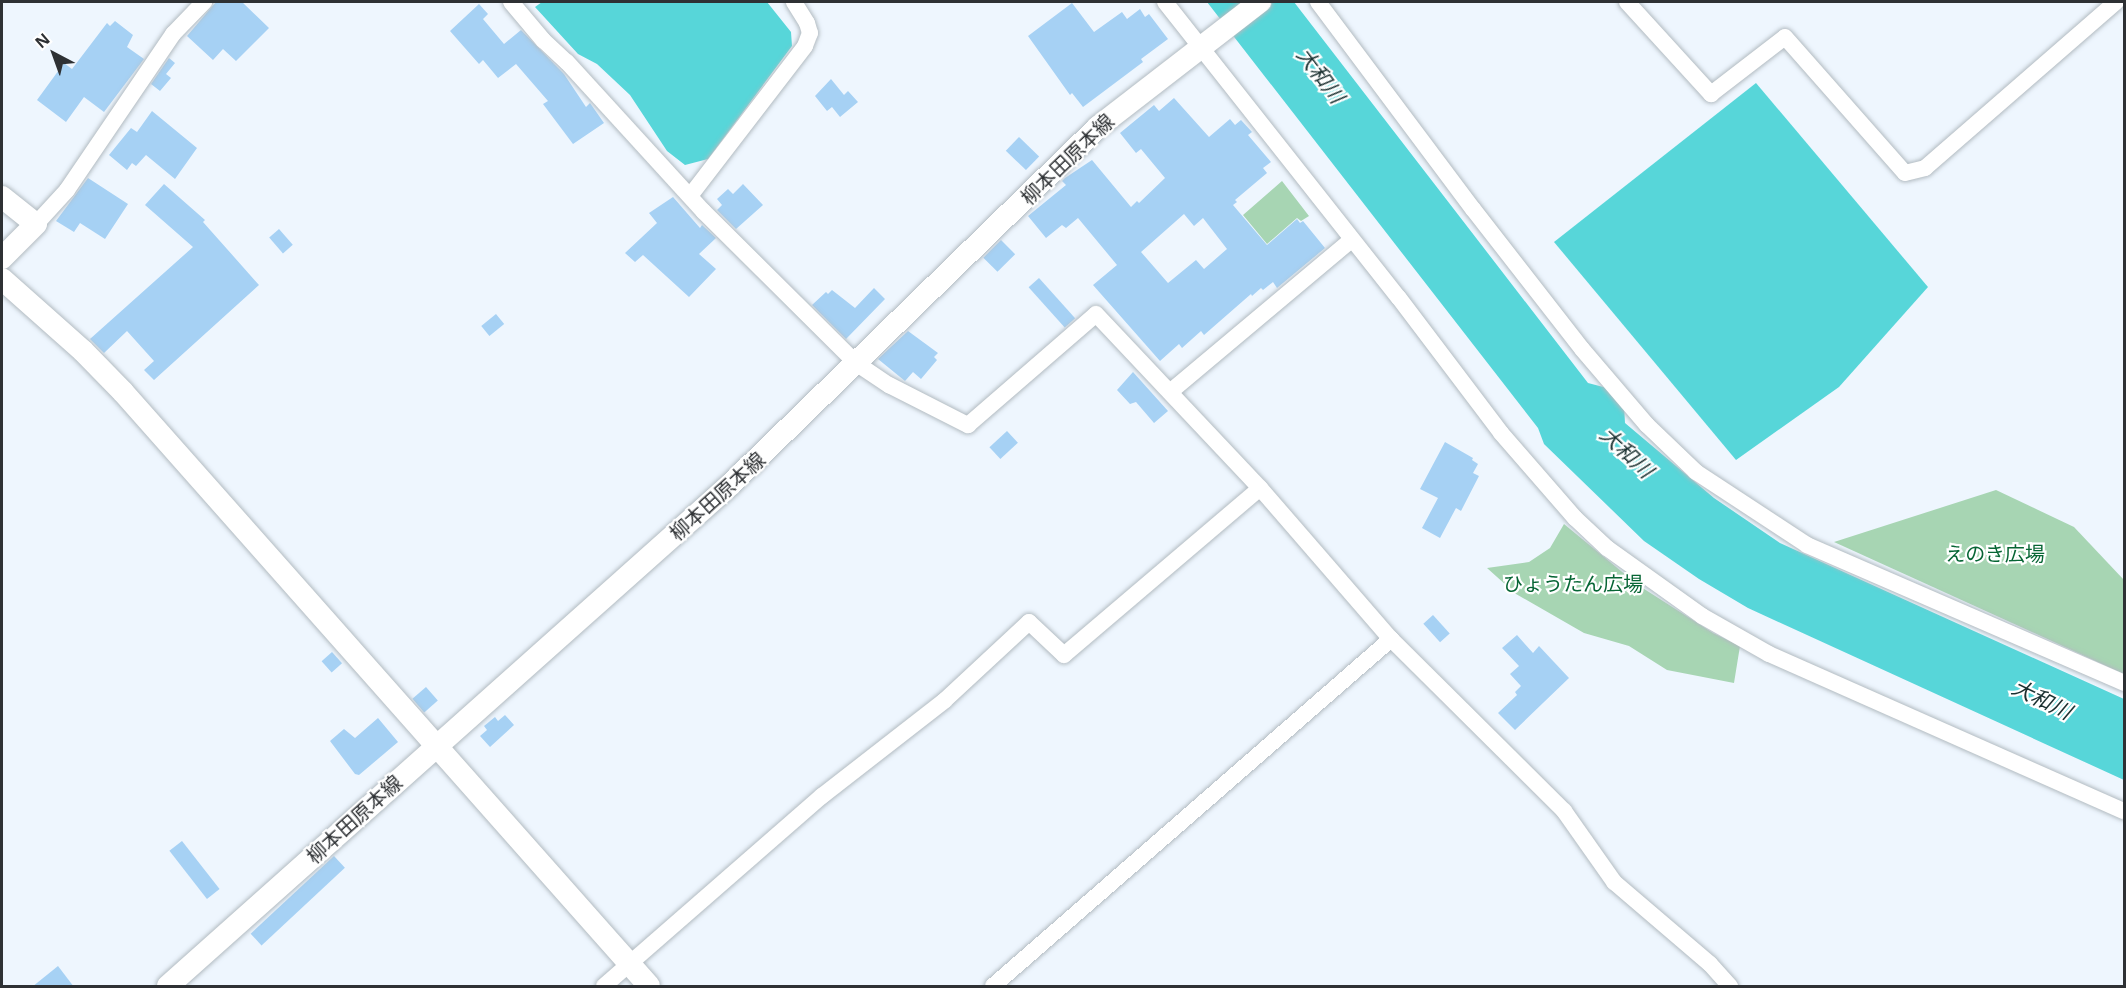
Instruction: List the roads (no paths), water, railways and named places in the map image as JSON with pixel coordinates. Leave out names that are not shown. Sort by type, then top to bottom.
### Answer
[{"type":"main road","name":"柳本田原本線","points":[[168,987],[731,484],[1098,126],[1260,2]]},
{"type":"main road","points":[[2,197],[36,224],[2,258]]},
{"type":"main road","points":[[2,279],[83,351],[123,393],[649,987]]},
{"type":"street","points":[[36,224],[67,190],[173,34],[204,2]]},
{"type":"street","points":[[511,2],[543,40],[567,62],[690,196],[856,363],[889,385],[968,425],[1096,314],[1260,488],[1391,639],[1564,811],[1614,882],[1710,964],[1730,987]]},
{"type":"street","points":[[690,196],[806,46],[810,33],[807,22],[794,2]]},
{"type":"street","points":[[1165,2],[1203,47],[1351,240],[1399,298],[1501,433],[1575,518],[1607,548],[1702,616],[1769,654],[2124,811]]},
{"type":"street","points":[[1318,2],[1473,209],[1582,349],[1647,425],[1696,472],[1807,545],[2124,683]]},
{"type":"street","points":[[1628,2],[1711,94],[1785,38],[1905,173],[1925,168],[2116,2]]},
{"type":"street","points":[[1170,392],[1351,240]]},
{"type":"street","points":[[604,987],[822,796],[944,701],[1029,621],[1064,655],[1260,488]]},
{"type":"street","points":[[993,987],[1391,639]]},
{"type":"water","points":[[542,2],[767,2],[791,32],[792,46],[708,159],[685,165],[667,151],[630,95],[597,64],[578,54],[535,7]]},
{"type":"water","name":"大和川","points":[[1207,2],[1294,2],[1588,383],[1611,389],[1624,405],[1625,423],[1714,498],[1780,543],[2124,699],[2124,780],[1748,608],[1699,579],[1644,541],[1544,444],[1538,428]]},
{"type":"water","points":[[1756,83],[1928,287],[1839,387],[1736,460],[1554,242]]},
{"type":"park label","name":"えのき広場","points":[[1995,553]]},
{"type":"park label","name":"ひょうたん広場","points":[[1573,583]]}]
